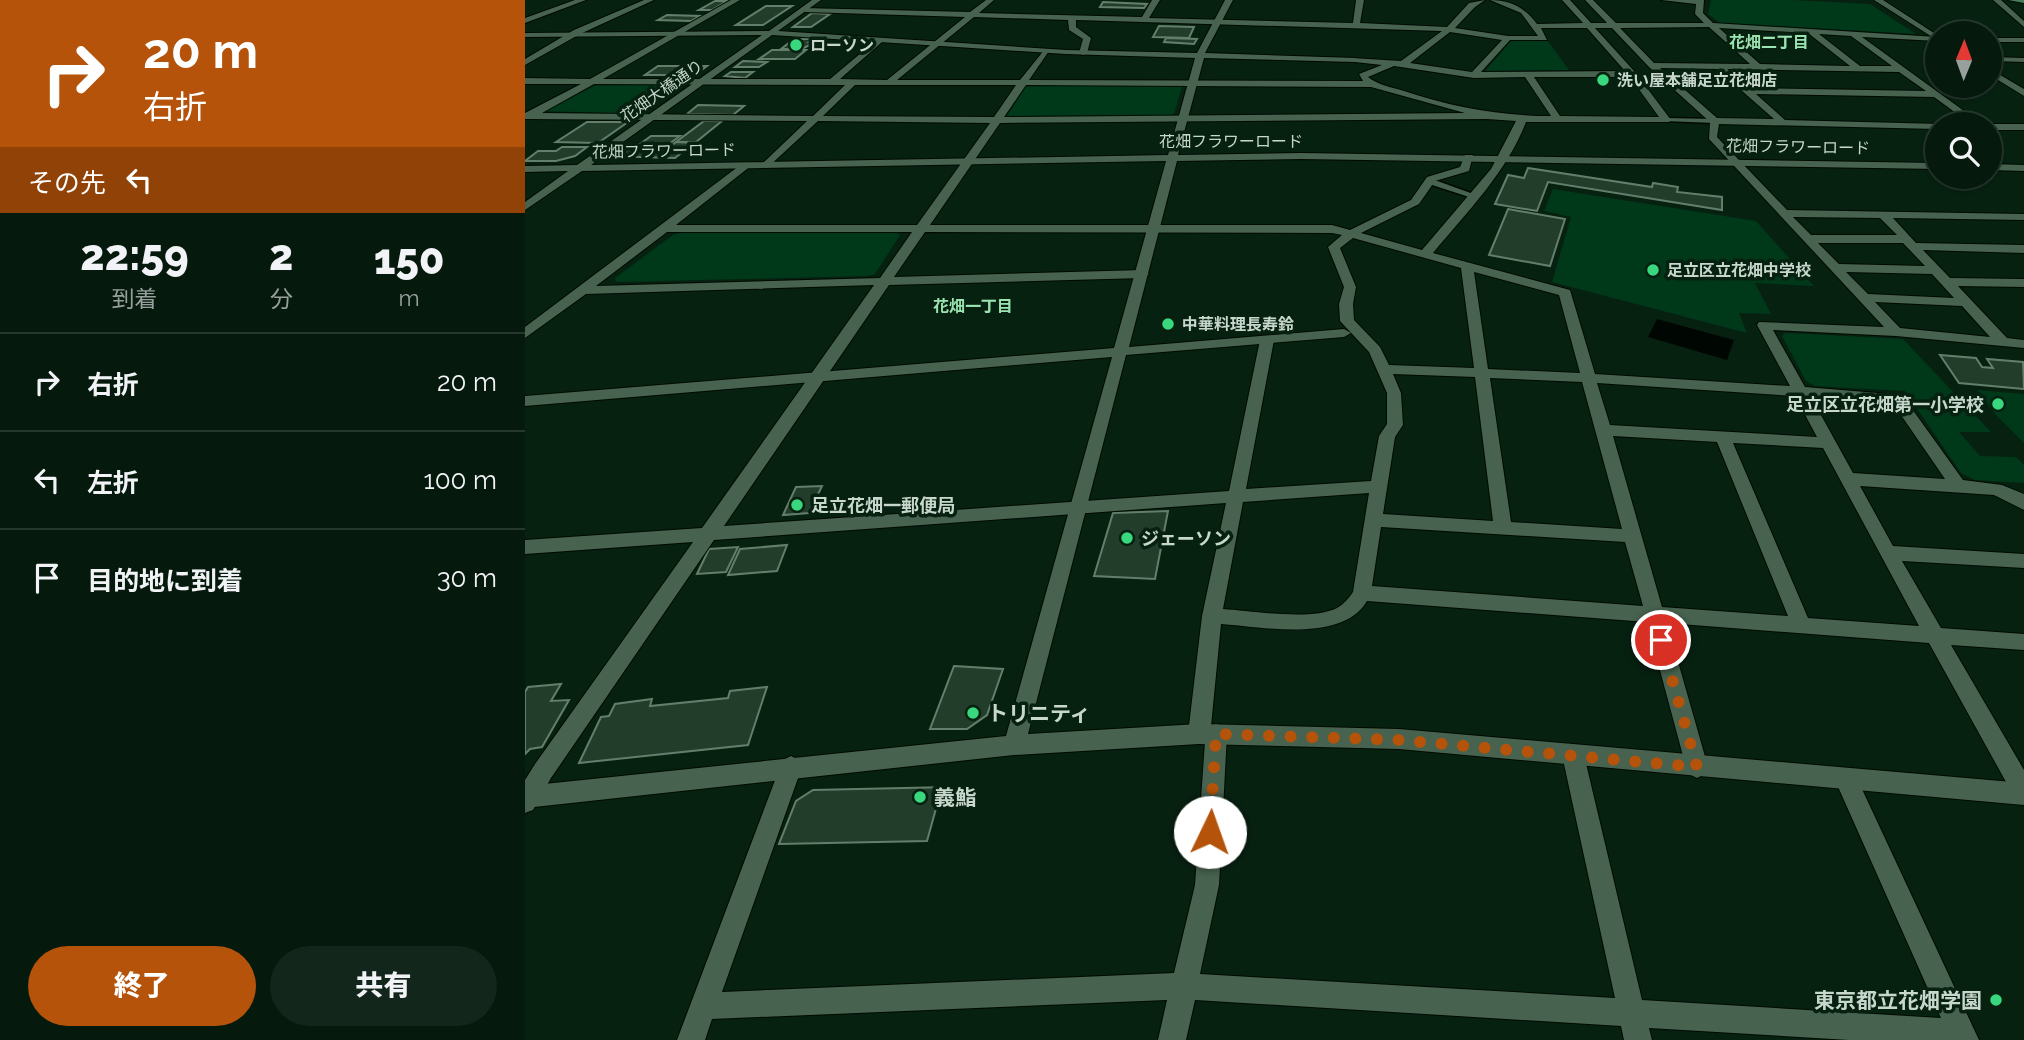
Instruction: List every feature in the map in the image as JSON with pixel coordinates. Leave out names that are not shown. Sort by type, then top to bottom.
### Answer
[{"type":"main road","points":[[2012,0],[2024,1]]},
{"type":"street","points":[[525,21],[582,0]]},
{"type":"street","points":[[525,62],[570,36],[650,0]]},
{"type":"street","points":[[526,117],[736,0]]},
{"type":"street","name":"花畑大橋通り","points":[[525,207],[817,0]]},
{"type":"street","points":[[890,81],[990,0]]},
{"type":"street","points":[[1144,20],[1156,0]]},
{"type":"street","points":[[1014,745],[1143,274],[1199,56],[1229,0]]},
{"type":"street","points":[[1356,26],[1360,0]]},
{"type":"street","points":[[1372,84],[1362,76],[1398,63],[1454,25],[1472,5],[1481,0]]},
{"type":"street","points":[[805,10],[1447,29],[1508,38],[1544,38],[1524,11],[1494,0]]},
{"type":"street","points":[[1566,0],[1632,74],[1666,120]]},
{"type":"street","points":[[1588,0],[1651,65],[1715,121],[1925,125]]},
{"type":"street","points":[[1665,0],[1700,1],[1699,14],[1758,66]]},
{"type":"street","points":[[1878,0],[1925,31]]},
{"type":"street","points":[[1997,0],[2024,25]]},
{"type":"street","points":[[1072,17],[1072,28],[1087,38],[1083,52]]},
{"type":"street","points":[[1535,26],[1711,25],[1925,38]]},
{"type":"street","points":[[1811,32],[1858,68]]},
{"type":"street","points":[[525,35],[771,33],[1045,51],[1355,60],[1398,63],[1474,75],[1632,74]]},
{"type":"street","points":[[1853,34],[1925,87]]},
{"type":"street","points":[[1474,75],[1508,38]]},
{"type":"street","points":[[833,81],[879,40]]},
{"type":"street","points":[[2002,40],[2024,40]]},
{"type":"street","points":[[526,799],[706,534],[994,120],[1045,51]]},
{"type":"street","points":[[2002,59],[2024,60]]},
{"type":"street","points":[[1651,65],[1901,69]]},
{"type":"street","points":[[1719,66],[1782,122]]},
{"type":"street","points":[[1528,75],[1557,119]]},
{"type":"street","points":[[2002,79],[2024,93]]},
{"type":"street","points":[[525,81],[1372,84],[1487,116]]},
{"type":"street","points":[[767,165],[855,81]]},
{"type":"street","points":[[1746,91],[1925,94]]},
{"type":"street","points":[[1941,98],[1960,112]]},
{"type":"street","points":[[526,117],[994,120],[1487,116],[1522,119],[1666,120]]},
{"type":"street","points":[[1426,253],[1503,157],[1518,132],[1522,119]]},
{"type":"street","points":[[1715,121],[1712,137],[1896,332]]},
{"type":"street","points":[[2002,127],[2024,127]]},
{"type":"street","name":"花畑フラワーロード","points":[[525,169],[1173,156],[1503,157],[1925,166]]},
{"type":"street","points":[[1350,333],[1346,304],[1350,287],[1334,247],[1353,233],[1415,202],[1429,181],[1465,169],[1469,157]]},
{"type":"street","points":[[525,334],[747,165]]},
{"type":"street","points":[[2002,167],[2024,168]]},
{"type":"street","points":[[1784,213],[2024,218]]},
{"type":"street","points":[[1883,214],[2003,342]]},
{"type":"street","points":[[664,228],[1332,229],[1565,293],[1697,767]]},
{"type":"street","points":[[1808,239],[2024,249]]},
{"type":"street","points":[[1467,265],[1503,528]]},
{"type":"street","points":[[1836,268],[1935,270]]},
{"type":"street","points":[[582,290],[1143,274]]},
{"type":"street","points":[[1945,282],[2024,283]]},
{"type":"street","points":[[1863,298],[1965,302]]},
{"type":"street","points":[[2024,344],[1896,332],[1764,325],[1888,553],[2024,793]]},
{"type":"street","points":[[525,401],[1350,333],[1375,350],[1385,369],[1394,393],[1395,425],[1387,436],[1362,593],[1357,604],[1334,617],[1315,619],[1212,616]]},
{"type":"street","points":[[1172,1040],[1207,885],[1207,734],[1212,616],[1267,340]]},
{"type":"street","points":[[1385,369],[1590,378],[1897,398],[1958,486]]},
{"type":"street","points":[[1604,430],[1829,443]]},
{"type":"street","points":[[1723,438],[1801,625]]},
{"type":"street","points":[[1849,480],[2000,489],[2011,493],[2024,504]]},
{"type":"street","points":[[525,547],[1379,486]]},
{"type":"street","points":[[1374,520],[1632,536]]},
{"type":"street","points":[[1888,553],[2024,561]]},
{"type":"street","points":[[1362,593],[2024,642]]},
{"type":"street","points":[[526,799],[792,767],[1014,745],[1207,734],[1399,740],[2024,793]]},
{"type":"street","points":[[1573,755],[1635,1027]]},
{"type":"street","points":[[691,1040],[792,767]]},
{"type":"street","points":[[704,1006],[1184,986],[1635,1027],[1963,1036],[1846,780]]},
{"type":"lane","points":[[1666,120],[1715,121]]},
{"type":"lane","points":[[1429,181],[1472,195]]},
{"type":"green space","points":[[1711,0],[1870,4],[1916,34],[1720,23],[1708,14]]},
{"type":"green space","points":[[1547,40],[1569,70],[1485,71],[1511,41]]},
{"type":"green space","points":[[600,83],[682,85],[636,114],[546,111]]},
{"type":"green space","points":[[1026,86],[1182,87],[1174,114],[1171,115],[1007,116]]},
{"type":"green space","points":[[1553,189],[1756,221],[1814,286],[1755,283],[1771,314],[1739,313],[1747,333],[1552,282],[1571,217],[1544,211]]},
{"type":"green space","points":[[683,232],[900,235],[875,274],[868,276],[616,282],[615,278],[673,235]]},
{"type":"green space","points":[[1785,333],[1903,339],[1991,432],[1959,432],[1980,456],[2016,457],[2024,465],[2024,483],[1975,480],[1961,473],[1905,391],[1815,386],[1806,381],[1782,336]]},
{"type":"green space","points":[[1977,390],[2024,394],[2024,443],[1996,415]]},
{"type":"shaded area","points":[[1657,319],[1734,340],[1727,360],[1648,337]]},
{"type":"building","points":[[715,1],[727,1],[712,10],[699,10]]},
{"type":"building","points":[[1103,2],[1147,4],[1144,8],[1100,7]]},
{"type":"building","points":[[766,6],[792,6],[763,25],[736,25]]},
{"type":"building","points":[[812,13],[830,14],[811,27],[793,27]]},
{"type":"building","points":[[667,15],[700,16],[691,21],[658,20]]},
{"type":"building","points":[[1159,26],[1194,27],[1189,38],[1153,37]]},
{"type":"building","points":[[1166,38],[1197,39],[1194,44],[1164,42]]},
{"type":"building","points":[[794,39],[813,39],[809,42],[815,42],[802,49],[781,49]]},
{"type":"building","points":[[772,50],[806,50],[795,59],[759,59]]},
{"type":"building","points":[[743,61],[767,62],[759,67],[735,67]]},
{"type":"building","points":[[658,66],[707,66],[695,75],[645,75]]},
{"type":"building","points":[[731,72],[753,72],[745,78],[725,76]]},
{"type":"building","points":[[698,105],[744,106],[733,115],[687,114]]},
{"type":"building","points":[[704,121],[722,121],[696,142],[676,142]]},
{"type":"building","points":[[587,122],[628,122],[598,143],[556,142]]},
{"type":"building","points":[[651,136],[680,136],[669,144],[640,144]]},
{"type":"building","points":[[676,142],[694,143],[675,158],[642,157],[658,145],[672,145]]},
{"type":"building","points":[[628,145],[658,145],[642,157],[625,157],[618,151]]},
{"type":"building","points":[[562,147],[587,147],[575,156],[556,161],[525,161],[538,151],[556,151]]},
{"type":"building","points":[[1528,168],[1652,187],[1653,183],[1678,187],[1677,192],[1722,197],[1722,210],[1548,182],[1537,211],[1495,204],[1508,175],[1524,178]]},
{"type":"building","points":[[1508,209],[1565,219],[1550,266],[1489,255]]},
{"type":"building","points":[[1940,355],[1976,358],[1982,367],[1993,368],[1987,359],[2023,362],[2024,389],[1959,383]]},
{"type":"building","points":[[822,486],[809,513],[783,515],[796,487]]},
{"type":"building","points":[[1168,511],[1155,579],[1094,576],[1113,513]]},
{"type":"building","points":[[787,545],[777,571],[728,575],[740,549]]},
{"type":"building","points":[[738,547],[726,572],[697,574],[709,549]]},
{"type":"building","points":[[954,666],[1003,669],[987,715],[967,729],[930,729]]},
{"type":"building","points":[[561,684],[551,701],[569,700],[542,747],[530,749],[525,754],[525,692],[528,687]]},
{"type":"building","points":[[767,687],[748,745],[579,763],[601,717],[609,716],[615,704],[652,699],[650,706],[728,698],[730,691]]},
{"type":"building","points":[[949,787],[944,805],[937,805],[927,841],[779,844],[796,801],[813,790]]},
{"type":"place","name":"ローソン","points":[[796,45]]},
{"type":"place","name":"洗い屋本舗足立花畑店","points":[[1603,80]]},
{"type":"place","name":"足立区立花畑中学校","points":[[1653,270]]},
{"type":"place","name":"中華料理長寿鈴","points":[[1168,324]]},
{"type":"place","name":"足立区立花畑第一小学校","points":[[1998,404]]},
{"type":"place","name":"足立花畑一郵便局","points":[[797,505]]},
{"type":"place","name":"ジェーソン","points":[[1127,538]]},
{"type":"place","name":"トリニティ","points":[[973,713]]},
{"type":"place","name":"義鮨","points":[[920,797]]},
{"type":"place","name":"東京都立花畑学園","points":[[1996,1000]]},
{"type":"district","name":"花畑二丁目","points":[[1769,42]]},
{"type":"district","name":"花畑一丁目","points":[[973,306]]},
{"type":"route","points":[[1210,832],[1216,734],[1399,740],[1697,767],[1661,640]]}]
